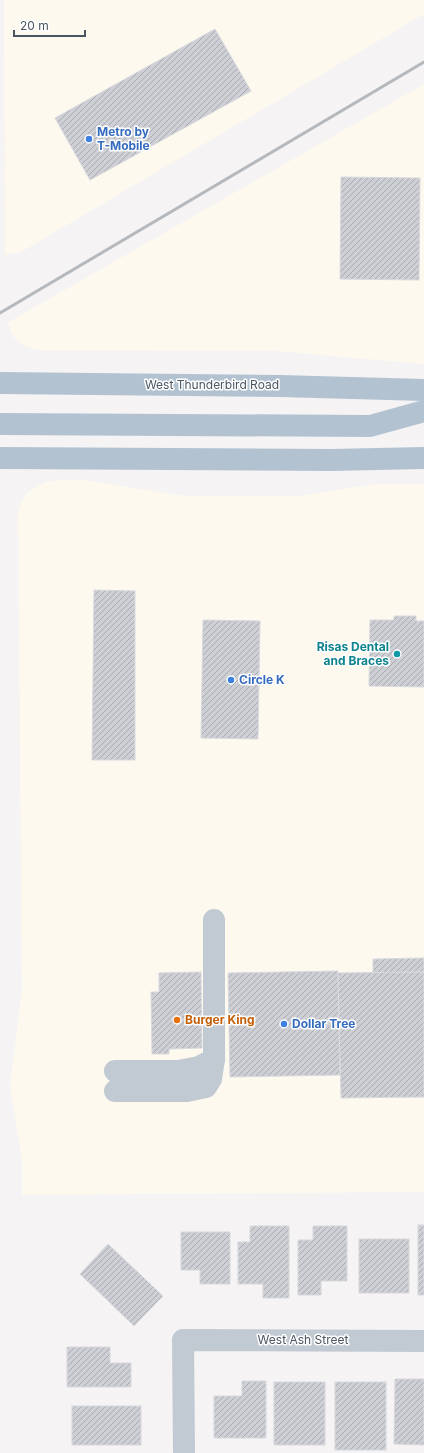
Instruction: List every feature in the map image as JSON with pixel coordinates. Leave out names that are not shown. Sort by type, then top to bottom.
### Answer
[{"type":"main road","name":"West Thunderbird Road","points":[[0,383],[280,386],[424,390]]},
{"type":"main road","points":[[0,424],[370,426],[424,411]]},
{"type":"main road","points":[[0,458],[330,460],[424,458]]},
{"type":"street","points":[[115,1081],[199,1067],[214,1059],[214,920]]},
{"type":"street","name":"West Ash Street","points":[[184,1453],[183,1340],[424,1341]]},
{"type":"shaded area","points":[[4,0],[424,0],[424,14],[21,252],[5,255]]},
{"type":"shaded area","points":[[424,84],[424,364],[274,351],[37,350],[22,345],[13,336],[7,323]]},
{"type":"shaded area","points":[[85,480],[185,496],[298,496],[376,484],[424,484],[424,1192],[22,1195],[22,1159],[10,1086],[22,990],[18,514],[22,500],[28,492],[47,481]]},
{"type":"building","points":[[215,29],[251,91],[90,180],[55,118]]},
{"type":"building","points":[[341,177],[420,178],[419,280],[340,279]]},
{"type":"building","points":[[94,590],[135,591],[135,760],[92,760]]},
{"type":"building","name":"Risas Dental and Braces","points":[[394,616],[416,616],[416,621],[424,621],[424,687],[369,686],[370,620],[394,620]]},
{"type":"building","name":"Circle K","points":[[203,620],[260,621],[258,739],[201,738]]},
{"type":"building","points":[[424,958],[424,972],[373,973],[373,959]]},
{"type":"building","name":"Dollar Tree","points":[[338,971],[340,1075],[230,1077],[228,973]]},
{"type":"building","name":"Burger King","points":[[201,972],[202,1048],[169,1049],[169,1054],[152,1054],[151,992],[159,992],[159,973]]},
{"type":"building","points":[[424,972],[424,1097],[341,1098],[338,973]]},
{"type":"building","points":[[418,1225],[424,1225],[424,1295],[418,1295]]},
{"type":"building","points":[[250,1226],[289,1226],[289,1298],[263,1298],[263,1284],[238,1284],[238,1242],[250,1242]]},
{"type":"building","points":[[313,1226],[347,1226],[347,1281],[321,1281],[321,1295],[298,1295],[298,1240],[313,1240]]},
{"type":"building","points":[[181,1232],[230,1232],[230,1284],[200,1284],[200,1270],[181,1270]]},
{"type":"building","points":[[359,1239],[409,1239],[409,1293],[359,1293]]},
{"type":"building","points":[[108,1244],[163,1296],[134,1326],[80,1274]]},
{"type":"building","points":[[67,1347],[110,1347],[110,1363],[131,1363],[131,1387],[67,1387]]},
{"type":"building","points":[[395,1379],[424,1379],[424,1445],[394,1444]]},
{"type":"building","points":[[242,1381],[266,1381],[266,1438],[214,1438],[214,1396],[242,1396]]},
{"type":"building","points":[[274,1382],[325,1382],[325,1445],[274,1445]]},
{"type":"building","points":[[335,1382],[386,1382],[386,1450],[335,1450]]},
{"type":"building","points":[[72,1406],[141,1406],[141,1445],[72,1445]]},
{"type":"railway","points":[[0,313],[424,62]]},
{"type":"place","name":"Metro by T-Mobile","points":[[89,139]]},
{"type":"place","name":"Risas Dental and Braces","points":[[397,654]]},
{"type":"place","name":"Circle K","points":[[231,680]]},
{"type":"place","name":"Burger King","points":[[177,1020]]},
{"type":"place","name":"Dollar Tree","points":[[284,1024]]}]
